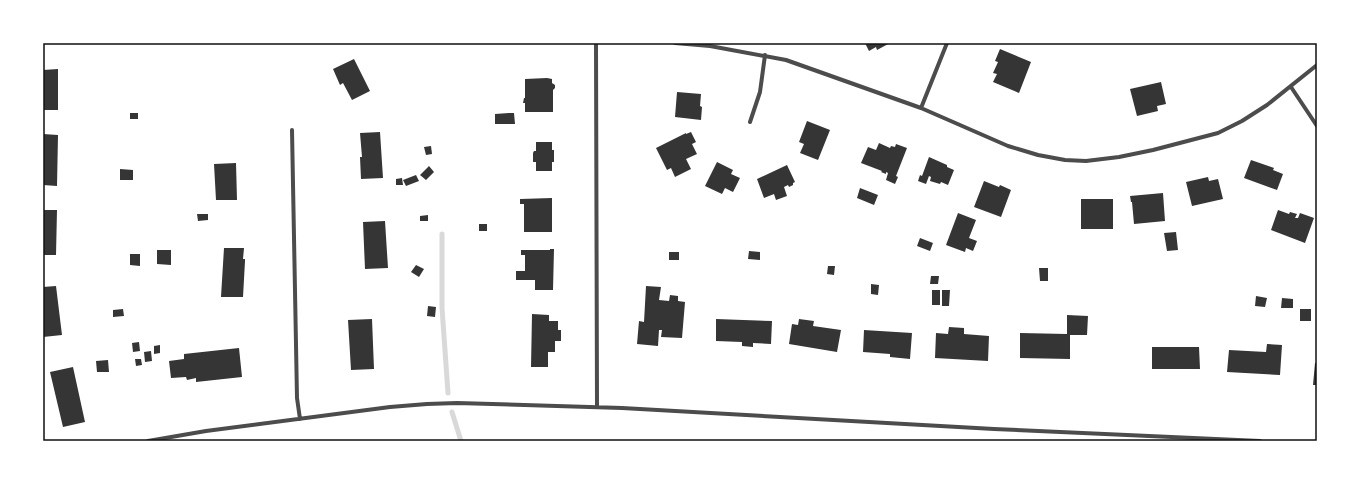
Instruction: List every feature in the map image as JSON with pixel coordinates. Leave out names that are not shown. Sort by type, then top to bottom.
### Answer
[{"type":"street","points":[[596,43],[597,407]]},
{"type":"street","points":[[675,43],[710,46],[786,60],[921,108],[1008,146],[1038,155],[1065,160],[1086,161],[1118,157],[1153,150],[1218,132],[1242,121],[1267,104],[1317,65]]},
{"type":"street","points":[[921,108],[947,43]]},
{"type":"street","points":[[750,122],[760,92],[765,55]]},
{"type":"street","points":[[1291,86],[1317,126]]},
{"type":"street","points":[[292,130],[297,398],[300,419]]},
{"type":"street","points":[[148,441],[206,431],[390,407],[426,404],[502,404],[597,407],[994,429],[1260,441]]},
{"type":"building","points":[[865,43],[890,43],[877,50],[876,47],[869,51]]},
{"type":"building","points":[[1000,49],[1031,62],[1019,93],[993,82],[997,74],[993,73],[998,62],[995,61]]},
{"type":"building","points":[[354,59],[370,91],[352,100],[343,83],[340,85],[333,69]]},
{"type":"building","points":[[58,69],[58,110],[43,110],[43,70]]},
{"type":"building","points":[[525,79],[552,79],[552,83],[555,85],[553,90],[553,112],[525,112],[525,103],[523,103],[525,98]]},
{"type":"building","points":[[1161,82],[1166,104],[1157,106],[1158,111],[1137,116],[1130,89]]},
{"type":"building","points":[[677,92],[701,94],[701,120],[675,117]]},
{"type":"building","points":[[130,113],[138,113],[138,119],[130,119]]},
{"type":"building","points":[[514,113],[515,124],[495,124],[495,114]]},
{"type":"building","points":[[807,121],[830,130],[818,160],[800,153],[804,144],[799,142]]},
{"type":"building","points":[[380,132],[383,178],[361,179],[360,157],[362,157],[360,133]]},
{"type":"building","points":[[691,132],[696,142],[692,144],[697,154],[686,159],[691,169],[675,177],[671,168],[667,170],[656,148]]},
{"type":"building","points":[[43,134],[58,135],[57,186],[43,185]]},
{"type":"building","points":[[536,142],[552,142],[554,162],[552,162],[552,171],[536,171],[536,162],[533,162],[533,153],[536,151]]},
{"type":"building","points":[[879,143],[890,148],[891,146],[895,147],[896,144],[907,148],[896,176],[898,177],[895,184],[886,180],[888,173],[886,172],[886,174],[861,163],[868,147],[876,150]]},
{"type":"building","points":[[431,146],[432,154],[426,155],[424,147]]},
{"type":"building","points":[[929,157],[947,165],[947,167],[954,170],[948,185],[941,182],[940,184],[930,181],[931,177],[929,176],[926,184],[918,181],[920,175],[922,176]]},
{"type":"building","points":[[1251,160],[1274,168],[1273,170],[1283,174],[1277,190],[1244,178]]},
{"type":"building","points":[[717,162],[733,170],[731,174],[740,178],[733,192],[725,188],[722,194],[705,186]]},
{"type":"building","points":[[236,163],[237,200],[216,200],[214,164]]},
{"type":"building","points":[[787,165],[795,182],[789,187],[788,185],[784,187],[787,196],[776,200],[774,194],[764,198],[757,179]]},
{"type":"building","points":[[429,166],[434,172],[426,180],[420,175]]},
{"type":"building","points":[[120,169],[133,170],[133,180],[120,180]]},
{"type":"building","points":[[416,175],[419,181],[406,186],[403,180]]},
{"type":"building","points":[[1208,177],[1209,181],[1218,179],[1223,199],[1192,206],[1186,182]]},
{"type":"building","points":[[402,178],[403,185],[396,185],[396,179]]},
{"type":"building","points":[[984,181],[999,187],[1000,185],[1011,190],[1001,217],[974,207]]},
{"type":"building","points":[[860,188],[878,195],[874,205],[857,198]]},
{"type":"building","points":[[1163,193],[1165,221],[1134,224],[1130,196]]},
{"type":"building","points":[[552,198],[552,232],[524,232],[524,204],[520,204],[520,199]]},
{"type":"building","points":[[1081,199],[1113,199],[1113,229],[1081,229]]},
{"type":"building","points":[[43,210],[57,210],[56,255],[43,255]]},
{"type":"building","points":[[1278,210],[1289,214],[1290,212],[1297,214],[1295,218],[1298,218],[1300,213],[1314,218],[1305,243],[1271,230]]},
{"type":"building","points":[[958,213],[976,220],[969,238],[977,241],[973,251],[966,248],[965,252],[946,245]]},
{"type":"building","points":[[197,214],[208,214],[208,220],[198,221]]},
{"type":"building","points":[[428,215],[428,221],[420,221],[420,216]]},
{"type":"building","points":[[385,221],[388,268],[365,269],[363,222]]},
{"type":"building","points":[[479,224],[487,224],[487,231],[479,231]]},
{"type":"building","points":[[1176,232],[1178,250],[1167,251],[1164,233]]},
{"type":"building","points":[[920,238],[933,243],[930,251],[917,246]]},
{"type":"building","points":[[224,248],[244,248],[243,259],[245,259],[245,261],[243,297],[221,297]]},
{"type":"building","points":[[554,249],[553,290],[535,290],[535,280],[516,280],[516,271],[525,271],[525,255],[521,255],[521,250]]},
{"type":"building","points":[[157,250],[171,250],[171,265],[157,264]]},
{"type":"building","points":[[749,251],[760,252],[760,260],[748,259]]},
{"type":"building","points":[[669,252],[679,252],[679,260],[669,260]]},
{"type":"building","points":[[130,254],[140,254],[140,266],[130,265]]},
{"type":"building","points":[[416,265],[424,269],[419,277],[411,272]]},
{"type":"building","points":[[828,266],[835,266],[834,275],[827,274]]},
{"type":"building","points":[[1039,268],[1048,268],[1048,281],[1040,281]]},
{"type":"building","points":[[931,276],[939,276],[938,284],[930,284]]},
{"type":"building","points":[[871,284],[879,285],[878,295],[871,294]]},
{"type":"building","points":[[56,286],[62,335],[43,337],[43,287]]},
{"type":"building","points":[[646,286],[661,287],[659,300],[669,301],[670,295],[678,296],[678,301],[685,302],[682,338],[661,337],[662,330],[659,330],[658,346],[637,344],[639,321],[644,322]]},
{"type":"building","points":[[932,290],[940,290],[940,305],[932,305]]},
{"type":"building","points":[[942,290],[950,290],[949,306],[942,306]]},
{"type":"building","points":[[1256,296],[1267,298],[1265,307],[1255,306]]},
{"type":"building","points":[[1282,298],[1293,299],[1293,308],[1281,308]]},
{"type":"building","points":[[428,306],[436,307],[435,317],[427,316]]},
{"type":"building","points":[[123,309],[124,316],[113,317],[113,310]]},
{"type":"building","points":[[1300,309],[1311,309],[1311,321],[1300,321]]},
{"type":"building","points":[[532,314],[549,315],[549,321],[558,321],[558,330],[561,330],[561,341],[555,341],[555,352],[548,352],[548,367],[531,367]]},
{"type":"building","points":[[1067,315],[1088,316],[1087,335],[1070,335],[1070,359],[1020,358],[1020,333],[1067,334]]},
{"type":"building","points":[[372,319],[374,369],[351,370],[348,320]]},
{"type":"building","points":[[716,319],[772,321],[771,344],[753,343],[753,347],[742,346],[742,342],[716,341]]},
{"type":"building","points":[[799,319],[814,321],[813,326],[841,330],[837,352],[789,344],[792,324],[798,325]]},
{"type":"building","points":[[949,327],[964,328],[964,334],[989,336],[988,361],[935,358],[936,333],[948,334]]},
{"type":"building","points":[[864,330],[912,333],[910,359],[890,357],[890,354],[863,352]]},
{"type":"building","points":[[139,342],[140,351],[133,352],[132,343]]},
{"type":"building","points":[[1267,344],[1282,345],[1280,375],[1227,372],[1229,350],[1266,352]]},
{"type":"building","points":[[160,345],[160,353],[154,354],[154,346]]},
{"type":"building","points":[[1152,347],[1199,347],[1200,369],[1152,369]]},
{"type":"building","points":[[239,348],[242,377],[196,382],[196,378],[187,380],[186,377],[171,378],[169,361],[184,359],[184,354]]},
{"type":"building","points":[[151,351],[152,361],[145,362],[144,352]]},
{"type":"building","points":[[135,359],[141,359],[142,365],[136,366]]},
{"type":"building","points":[[108,360],[109,372],[97,372],[96,361]]},
{"type":"building","points":[[1315,363],[1317,363],[1317,385],[1313,385]]},
{"type":"building","points":[[73,367],[85,422],[63,427],[50,372]]},
{"type":"waterway","points":[[442,234],[442,308],[448,393]]},
{"type":"waterway","points":[[452,412],[461,441]]}]
